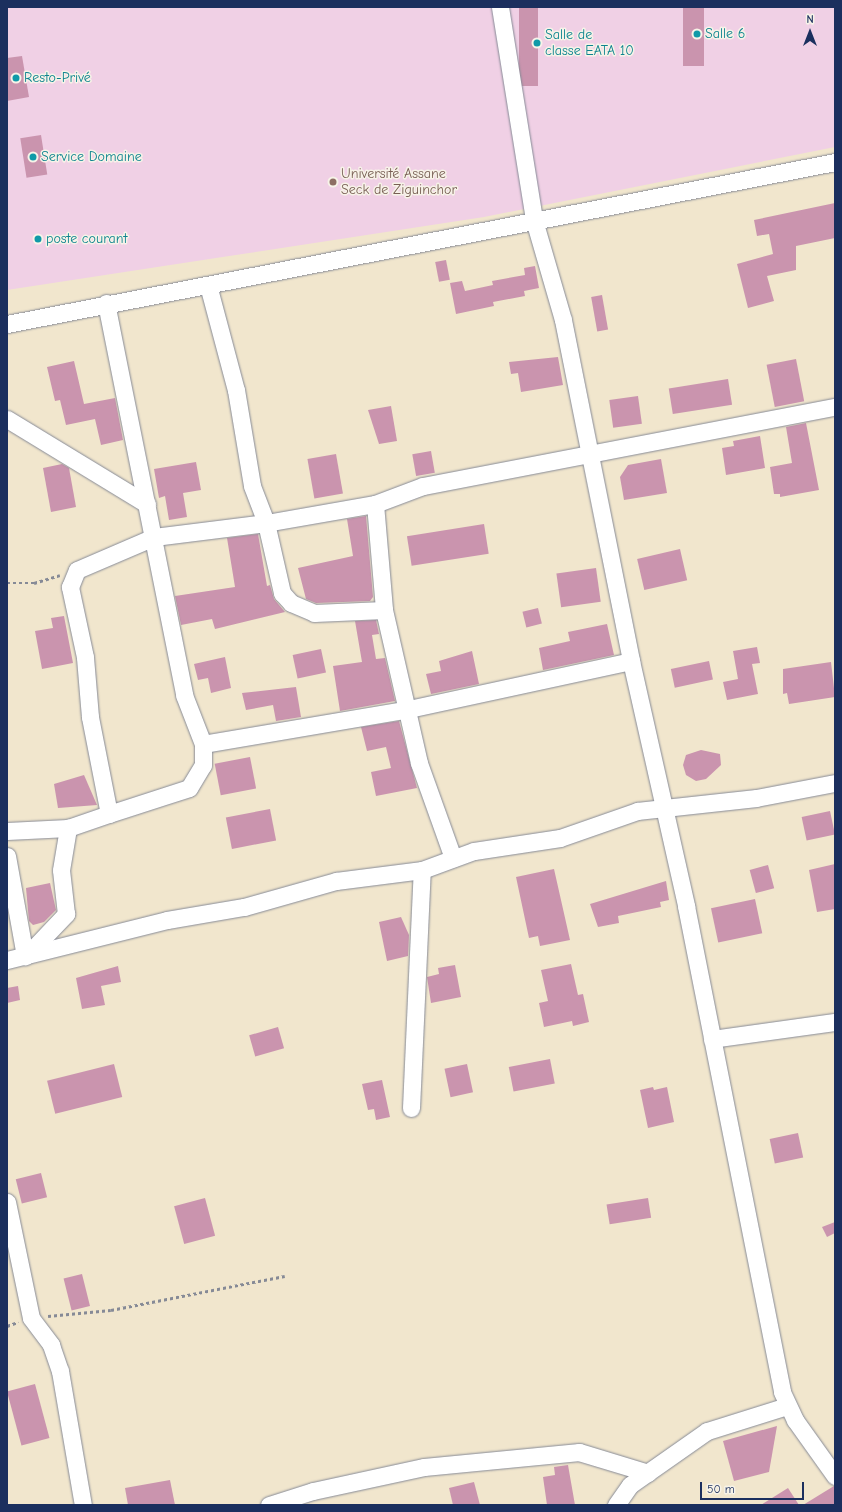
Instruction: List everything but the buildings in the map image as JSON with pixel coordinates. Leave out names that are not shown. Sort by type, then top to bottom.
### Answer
[{"type":"street","points":[[500,7],[534,220],[563,320],[631,661],[664,807],[786,1406],[835,1476]]},
{"type":"street","points":[[7,324],[106,303],[208,285],[835,162]]},
{"type":"street","points":[[208,285],[236,390],[252,486],[266,523],[282,593],[291,603],[314,613],[384,610]]},
{"type":"street","points":[[7,831],[68,828],[189,788],[202,765],[203,744],[184,695],[154,537],[106,303]]},
{"type":"street","points":[[109,814],[90,717],[85,657],[70,587],[77,570],[154,537],[266,523],[375,504],[423,486],[590,452],[835,407]]},
{"type":"street","points":[[7,419],[147,504]]},
{"type":"street","points":[[375,504],[384,610],[409,709],[421,769],[453,858]]},
{"type":"street","points":[[203,744],[409,709],[631,661]]},
{"type":"street","points":[[7,960],[167,920],[259,903],[336,881],[422,870],[474,851],[560,838],[637,811],[756,798],[835,783]]},
{"type":"street","points":[[25,956],[66,914],[61,861],[68,828]]},
{"type":"street","points":[[7,856],[25,956]]},
{"type":"street","points":[[411,1108],[422,870]]},
{"type":"street","points":[[712,1039],[835,1022]]},
{"type":"street","points":[[7,1202],[31,1318],[51,1345],[60,1371],[83,1505]]},
{"type":"street","points":[[616,1505],[630,1485],[707,1431],[786,1406]]},
{"type":"street","points":[[269,1505],[424,1466],[579,1452],[648,1472]]},
{"type":"path","points":[[7,583],[34,583],[77,570]]},
{"type":"path","points":[[7,1326],[31,1318],[111,1310],[285,1276]]},
{"type":"shaded area","name":"Université Assane Seck de Ziguinchor","points":[[7,7],[835,7],[835,147],[484,217],[7,290]]},
{"type":"place","name":"Salle 6","points":[[697,34]]},
{"type":"place","name":"Salle de classe EATA 10","points":[[537,43]]},
{"type":"place","name":"Resto-Privé","points":[[16,78]]},
{"type":"place","name":"Service Domaine","points":[[33,157]]},
{"type":"place","name":"Université Assane Seck de Ziguinchor","points":[[333,182]]},
{"type":"place","name":"poste courant","points":[[38,239]]}]
